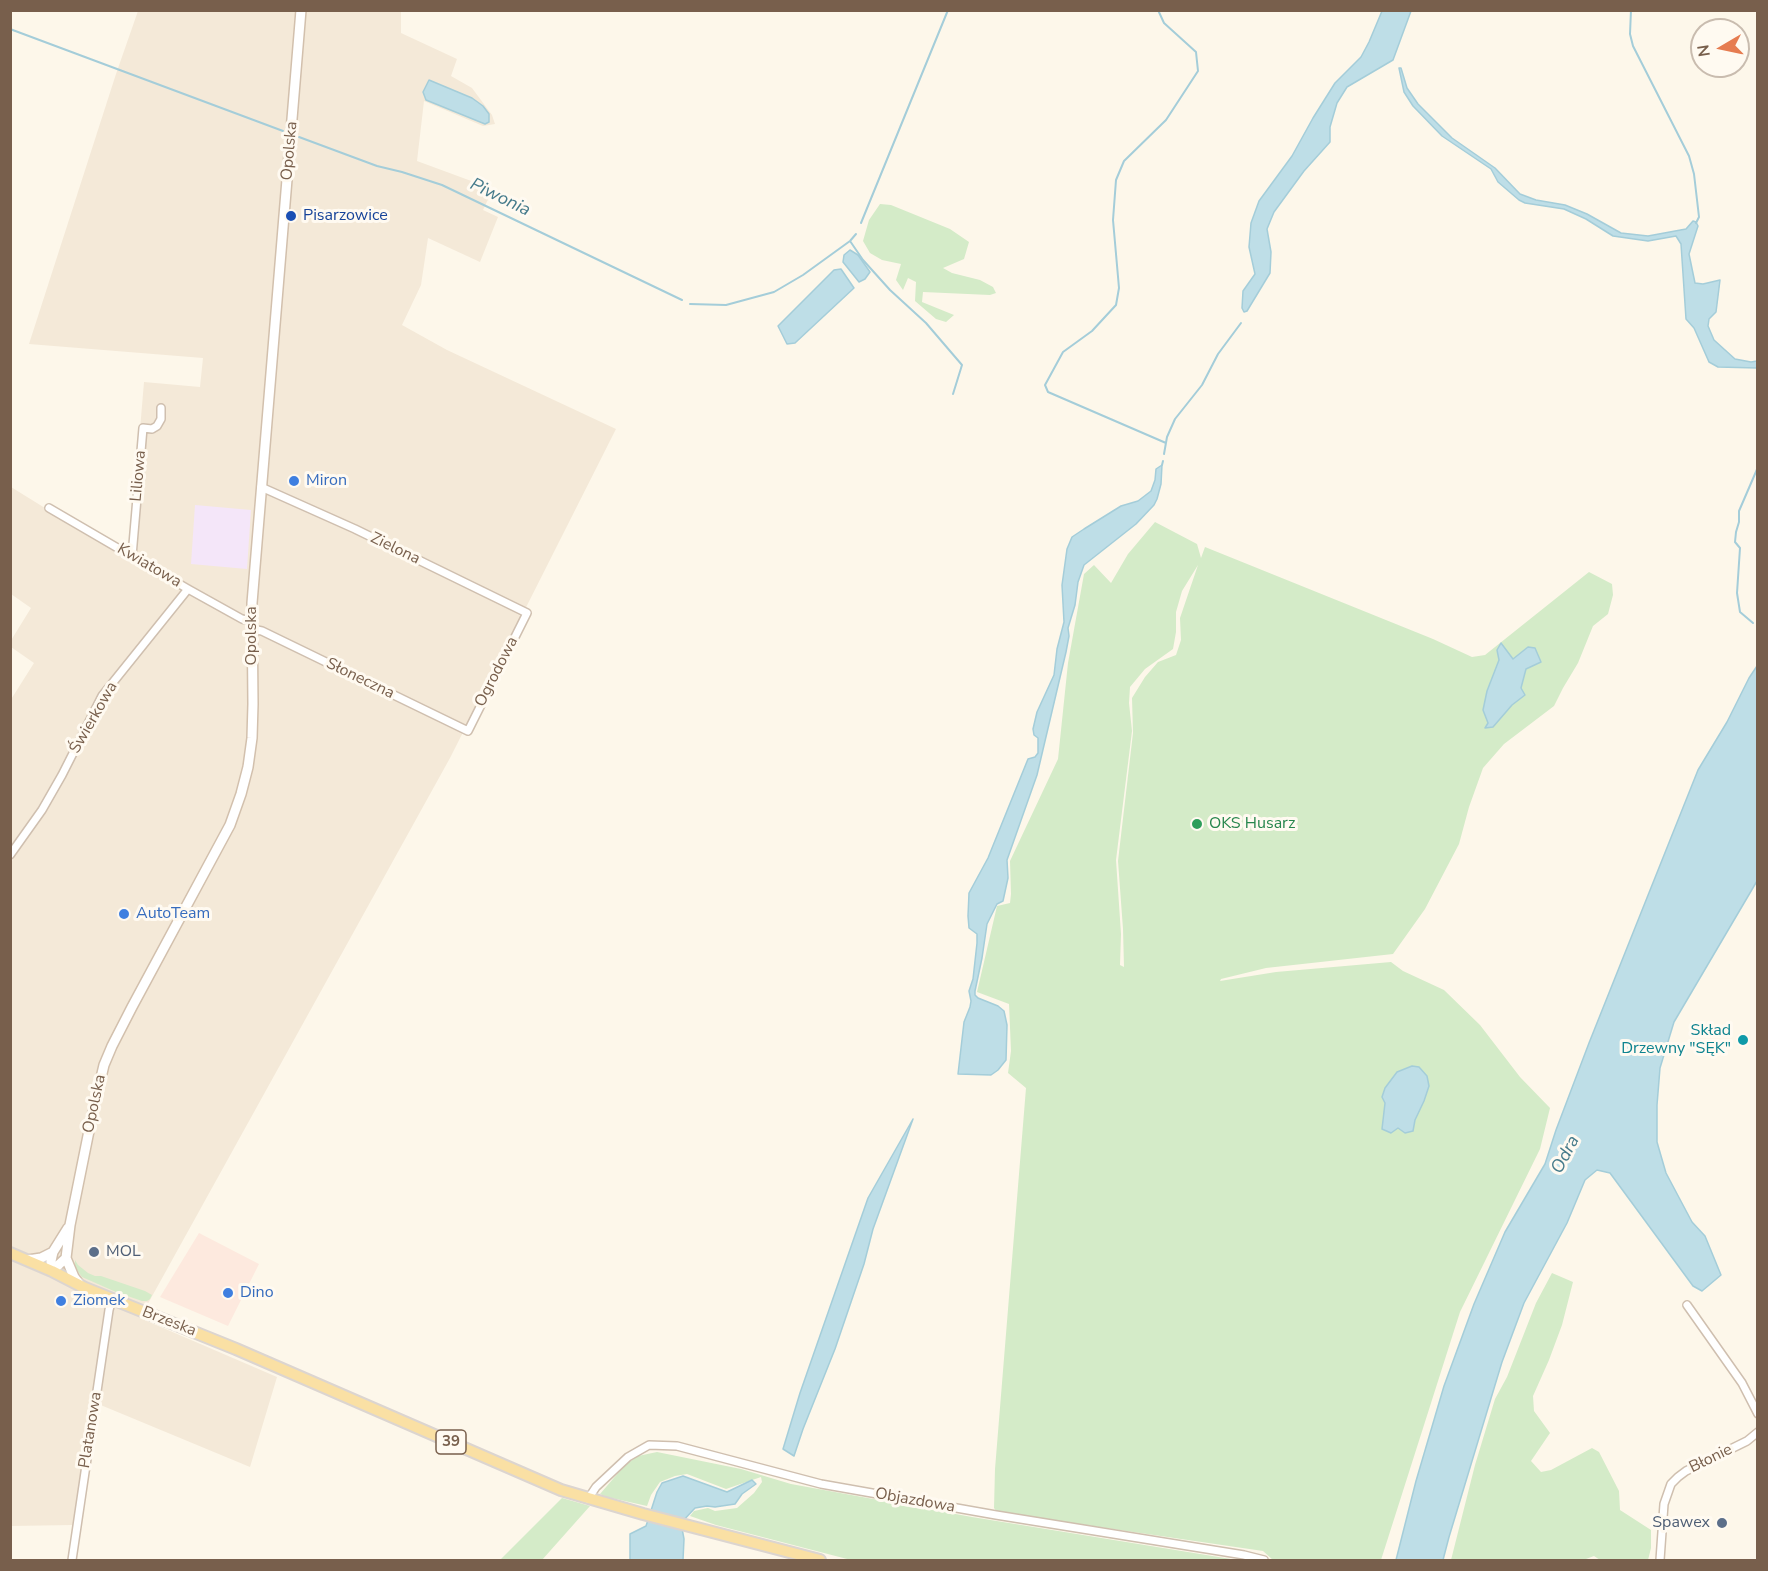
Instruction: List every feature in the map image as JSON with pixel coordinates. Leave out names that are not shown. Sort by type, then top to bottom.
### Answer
[{"type":"main road","name":"Opolska","points":[[66,1258],[70,1225],[104,1065],[132,1007],[220,846],[241,794],[248,767],[254,704],[251,625],[302,10]]},
{"type":"main road","name":"Opolska","points":[[52,1271],[53,1252],[70,1225]]},
{"type":"main road","points":[[25,1259],[34,1260],[53,1252]]},
{"type":"main road","name":"Brzeska","points":[[10,1253],[85,1288],[262,1360],[536,1480],[588,1499]]},
{"type":"main road","points":[[52,1271],[66,1258],[74,1277],[85,1288]]},
{"type":"main road","name":"39","points":[[588,1499],[820,1560]]},
{"type":"street","name":"Liliowa","points":[[132,556],[143,428],[152,429],[157,426],[161,419],[161,408]]},
{"type":"street","name":"Zielona","points":[[261,487],[355,529],[527,613]]},
{"type":"street","name":"Kwiatowa","points":[[49,508],[251,625]]},
{"type":"street","name":"Świerkowa","points":[[10,855],[42,810],[102,696],[188,589]]},
{"type":"street","name":"Ogrodowa","points":[[468,731],[527,613]]},
{"type":"street","name":"Słoneczna","points":[[251,625],[468,731]]},
{"type":"street","name":"Platanowa","points":[[72,1560],[112,1299]]},
{"type":"street","points":[[1687,1305],[1742,1383],[1758,1414]]},
{"type":"street","name":"Błonie","points":[[1660,1560],[1664,1504],[1671,1484],[1686,1471],[1747,1441],[1758,1432]]},
{"type":"street","name":"Objazdowa","points":[[588,1499],[596,1487],[628,1457],[649,1445],[676,1446],[821,1484],[1264,1560]]},
{"type":"shaded area","points":[[138,11],[401,11],[401,33],[457,59],[451,76],[472,88],[492,115],[495,124],[483,126],[424,101],[417,161],[493,189],[483,210],[498,217],[480,262],[428,238],[421,285],[402,325],[447,350],[616,429],[450,758],[140,1318],[277,1377],[250,1467],[91,1401],[73,1525],[11,1526],[10,864],[19,850],[11,847],[10,701],[34,663],[11,647],[10,642],[31,608],[11,594],[11,487],[129,560],[144,382],[200,387],[203,358],[29,344]]},
{"type":"shaded area","points":[[195,505],[251,510],[247,569],[191,564]]},
{"type":"shaded area","points":[[199,1233],[259,1264],[228,1326],[160,1297]]},
{"type":"green space","points":[[880,204],[891,205],[950,229],[969,242],[964,259],[943,268],[952,273],[980,280],[993,287],[996,293],[990,295],[923,292],[922,302],[954,315],[946,322],[936,319],[915,301],[916,282],[908,278],[903,290],[896,280],[901,264],[882,260],[870,253],[863,241],[869,220]]},
{"type":"green space","points":[[1155,522],[1197,544],[1201,558],[1205,547],[1472,657],[1485,655],[1589,572],[1612,584],[1613,595],[1608,614],[1593,626],[1578,663],[1554,706],[1504,744],[1483,768],[1459,844],[1425,909],[1393,954],[1266,968],[1220,981],[1276,972],[1391,962],[1403,971],[1444,990],[1480,1025],[1520,1077],[1550,1108],[1540,1149],[1460,1312],[1381,1560],[1273,1560],[1263,1551],[997,1512],[994,1508],[995,1469],[1026,1088],[1008,1073],[1011,1051],[1009,1004],[977,992],[997,906],[1010,903],[1010,861],[1058,759],[1068,663],[1084,574],[1094,565],[1111,583],[1128,554]],"holes":[[[1198,565],[1180,618],[1181,640],[1176,655],[1158,662],[1132,698],[1133,733],[1118,861],[1124,967],[1120,965],[1121,934],[1116,860],[1132,731],[1130,687],[1145,669],[1173,649],[1176,612],[1182,591]]]},
{"type":"green space","points":[[75,1260],[88,1273],[152,1295],[147,1301],[142,1301],[82,1277],[75,1266]]},
{"type":"green space","points":[[1552,1273],[1573,1282],[1562,1325],[1533,1396],[1534,1411],[1550,1433],[1531,1461],[1541,1472],[1551,1470],[1592,1448],[1599,1452],[1619,1491],[1620,1510],[1651,1530],[1648,1560],[1600,1560],[1594,1556],[1585,1560],[1451,1560],[1475,1465],[1495,1399],[1507,1377],[1536,1303]]},
{"type":"green space","points":[[657,1452],[741,1469],[791,1484],[972,1517],[1237,1560],[851,1560],[716,1525],[690,1516],[694,1511],[708,1508],[715,1511],[737,1508],[754,1493],[762,1482],[761,1477],[726,1489],[687,1474],[675,1476],[660,1482],[647,1506],[600,1494],[625,1465],[638,1456]]},
{"type":"green space","points":[[562,1498],[590,1506],[542,1560],[500,1560]]},
{"type":"water","points":[[1382,11],[1411,11],[1393,60],[1347,87],[1337,103],[1330,127],[1330,142],[1304,171],[1274,212],[1267,229],[1271,252],[1270,273],[1247,311],[1244,312],[1242,308],[1243,291],[1255,274],[1249,247],[1251,223],[1259,201],[1292,156],[1335,83],[1361,57]]},
{"type":"water","points":[[1399,68],[1401,68],[1407,88],[1418,104],[1452,138],[1495,168],[1520,194],[1536,200],[1565,205],[1621,233],[1648,236],[1686,229],[1693,221],[1696,222],[1698,226],[1689,254],[1695,283],[1703,284],[1720,280],[1716,312],[1709,319],[1708,326],[1714,340],[1735,359],[1757,361],[1757,368],[1718,367],[1709,362],[1694,328],[1686,319],[1681,244],[1676,236],[1648,241],[1613,236],[1586,219],[1564,209],[1519,200],[1498,182],[1491,169],[1442,136],[1413,106],[1404,92]]},
{"type":"water","points":[[429,80],[472,98],[489,114],[489,122],[485,124],[426,100],[423,92]]},
{"type":"water","points":[[850,250],[858,255],[870,272],[865,279],[859,282],[843,262],[844,255]]},
{"type":"water","points":[[841,269],[854,288],[795,343],[787,344],[778,326],[834,270]]},
{"type":"water","points":[[1162,465],[1161,484],[1154,505],[1136,524],[1084,565],[1078,582],[1075,605],[1068,628],[1066,652],[1037,775],[1007,860],[1008,878],[1003,901],[997,904],[987,924],[975,991],[978,998],[1004,1011],[1007,1025],[1006,1060],[991,1075],[958,1074],[964,1022],[971,1001],[969,991],[973,979],[977,943],[977,934],[969,928],[969,893],[988,858],[1028,759],[1035,757],[1038,753],[1038,738],[1034,735],[1033,729],[1037,712],[1054,675],[1057,649],[1064,622],[1062,585],[1067,549],[1072,537],[1121,506],[1138,501],[1151,491],[1156,469]]},
{"type":"water","points":[[1501,643],[1513,659],[1528,647],[1535,648],[1541,662],[1526,669],[1521,688],[1525,695],[1512,705],[1493,727],[1485,728],[1488,723],[1483,710],[1487,691],[1499,660],[1497,650]]},
{"type":"water","name":"Odra","points":[[1757,666],[1757,881],[1674,1022],[1660,1068],[1657,1105],[1657,1142],[1666,1173],[1692,1222],[1705,1236],[1721,1275],[1702,1291],[1693,1286],[1610,1173],[1597,1170],[1585,1180],[1567,1223],[1524,1303],[1502,1362],[1443,1560],[1396,1560],[1444,1386],[1474,1304],[1505,1232],[1545,1164],[1589,1043],[1698,770]]},
{"type":"water","points":[[1412,1066],[1419,1067],[1427,1076],[1429,1086],[1415,1120],[1413,1131],[1405,1133],[1398,1128],[1391,1133],[1382,1129],[1385,1103],[1382,1097],[1385,1088],[1397,1072]]},
{"type":"water","points":[[913,1119],[873,1229],[864,1264],[835,1349],[794,1456],[783,1449],[800,1393],[868,1198]]},
{"type":"water","points":[[683,1476],[727,1492],[752,1480],[756,1484],[742,1494],[735,1504],[695,1508],[681,1523],[684,1539],[683,1560],[630,1560],[630,1534],[646,1526],[662,1483]]},
{"type":"waterway","name":"Piwonia","points":[[861,223],[948,10]]},
{"type":"waterway","points":[[1158,10],[1164,23],[1196,52],[1198,71],[1166,120],[1124,161],[1116,180],[1113,220],[1119,288],[1116,305],[1092,331],[1063,352],[1045,385],[1048,392],[1166,443]]},
{"type":"waterway","points":[[1631,10],[1630,34],[1633,46],[1689,156],[1694,174],[1699,217],[1696,223]]},
{"type":"waterway","points":[[1713,10],[1719,10]]},
{"type":"waterway","name":"Piwonia","points":[[10,29],[283,131]]},
{"type":"waterway","name":"Piwonia","points":[[299,137],[377,166],[442,185],[682,300]]},
{"type":"waterway","name":"Piwonia","points":[[690,304],[726,305],[774,292],[803,275],[850,241],[856,234]]},
{"type":"waterway","points":[[850,241],[863,260],[890,290],[926,323],[962,365],[953,394]]},
{"type":"waterway","points":[[1164,454],[1167,437],[1175,419],[1202,385],[1218,354],[1241,323]]},
{"type":"waterway","points":[[1162,465],[1163,461]]},
{"type":"waterway","points":[[1753,623],[1740,612],[1737,593],[1740,548],[1735,542],[1739,511],[1758,467]]},
{"type":"place","name":"Pisarzowice","points":[[291,216]]},
{"type":"place","name":"Miron","points":[[294,481]]},
{"type":"place","name":"OKS Husarz","points":[[1197,824]]},
{"type":"place","name":"AutoTeam","points":[[124,914]]},
{"type":"place","name":"Skład Drzewny \"SĘK\"","points":[[1743,1040]]},
{"type":"place","name":"MOL","points":[[94,1252]]},
{"type":"place","name":"Dino","points":[[228,1293]]},
{"type":"place","name":"Ziomek","points":[[61,1301]]},
{"type":"place","name":"Spawex","points":[[1722,1523]]}]
